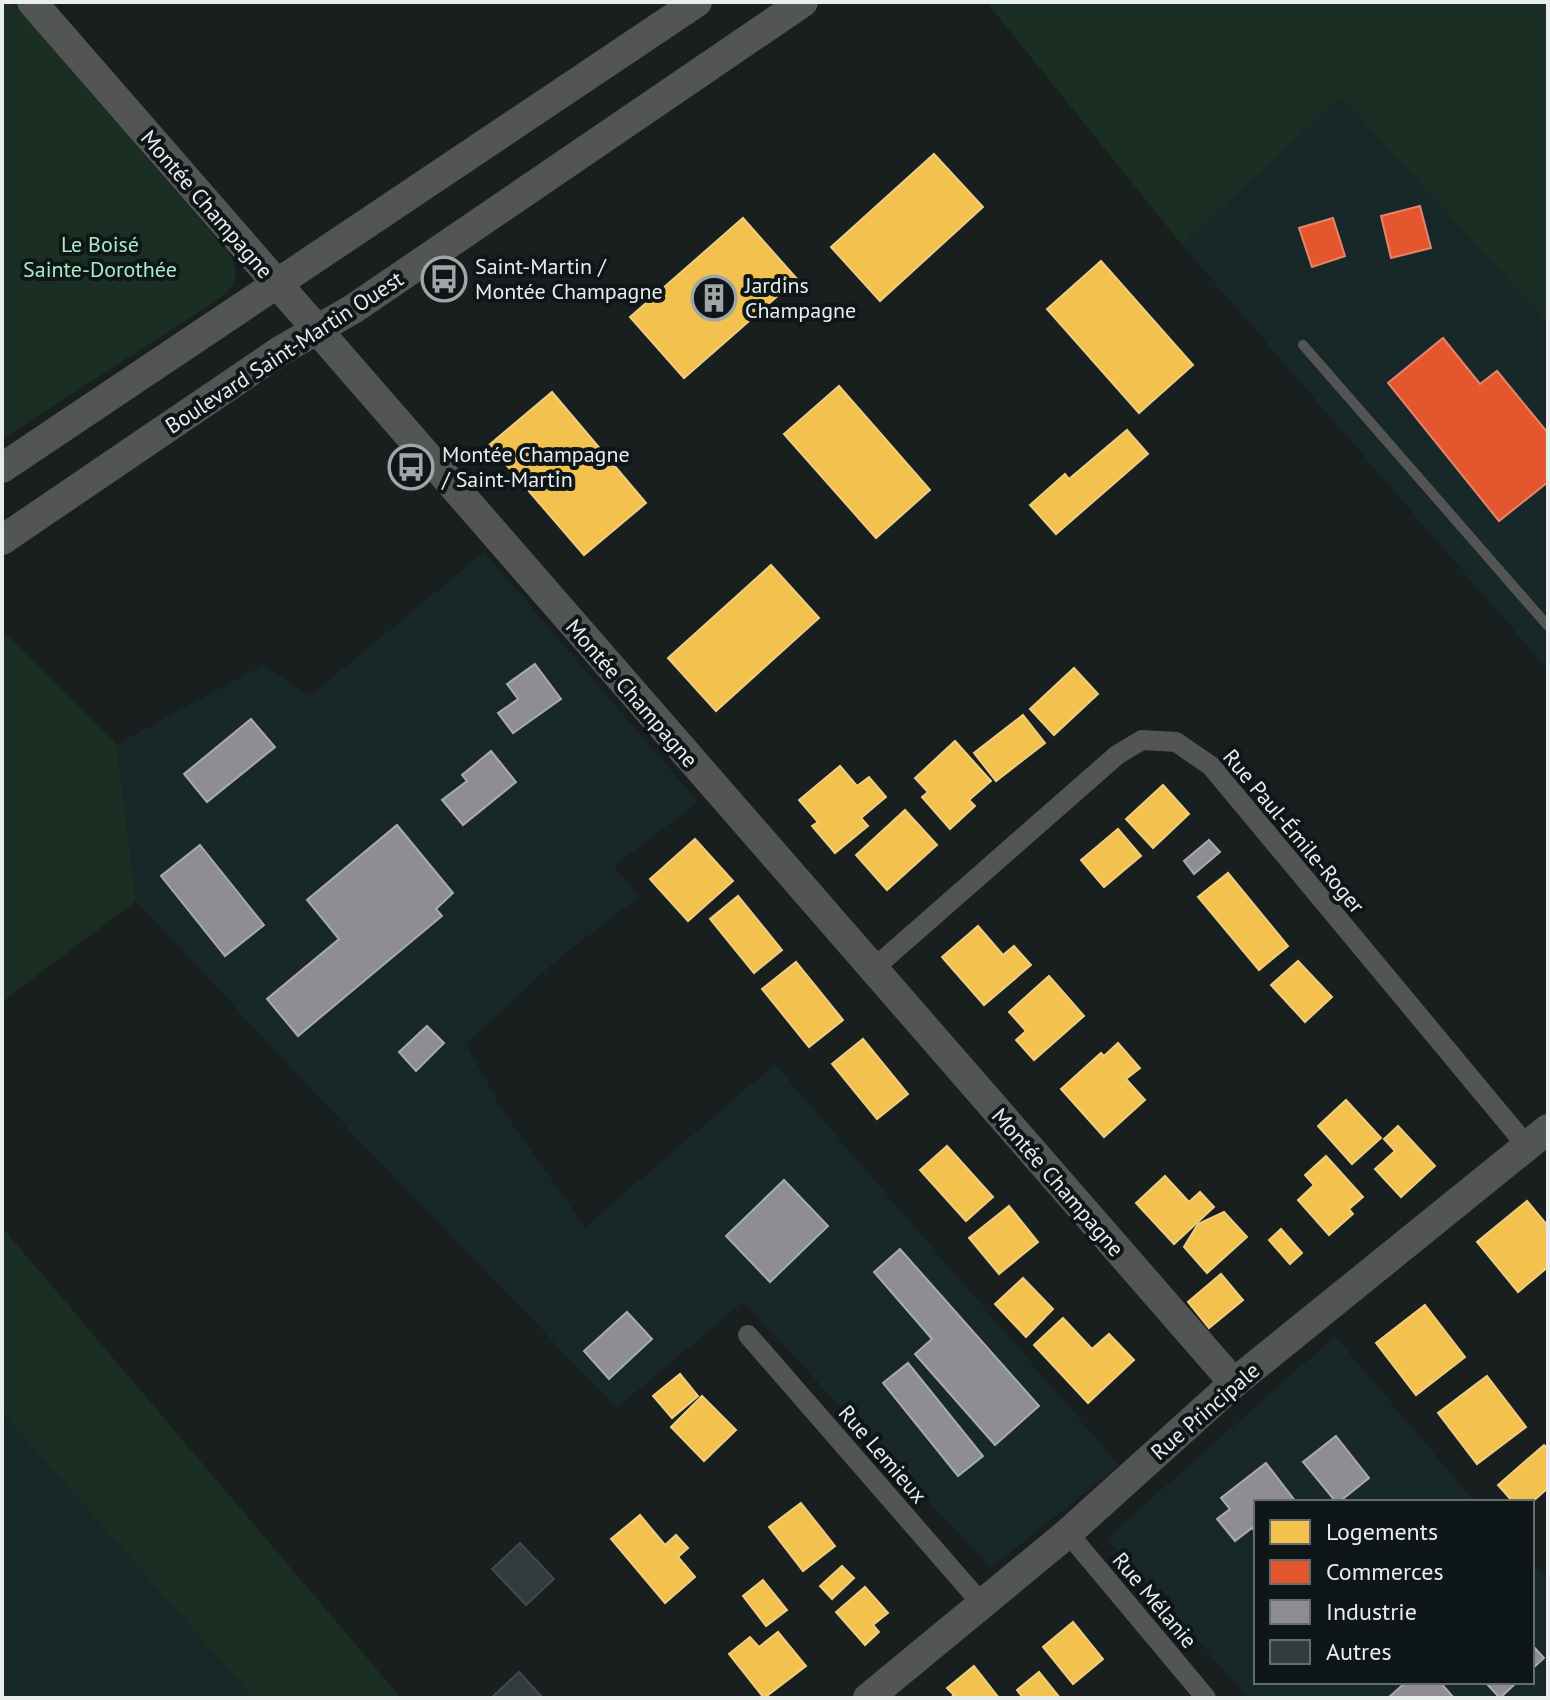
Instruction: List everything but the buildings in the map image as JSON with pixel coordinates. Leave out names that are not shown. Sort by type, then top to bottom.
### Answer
[{"type":"street","name":"Montée Champagne","points":[[32,2],[1234,1383]]},
{"type":"street","points":[[2,468],[697,2]]},
{"type":"street","name":"Boulevard Saint-Martin Ouest","points":[[2,540],[280,351],[353,309],[803,2]]},
{"type":"street","name":"Rue Paul-Émile-Roger","points":[[873,969],[1117,755],[1142,740],[1176,742],[1211,766],[1537,1137]]},
{"type":"street","name":"Rue Principale","points":[[868,1698],[1068,1533],[1234,1383],[1537,1137]]},
{"type":"street","name":"Rue Lemieux","points":[[748,1335],[982,1604]]},
{"type":"street","name":"Rue Mélanie","points":[[1068,1533],[1206,1698]]},
{"type":"lane","points":[[1303,345],[1548,626]]},
{"type":"shaded area","points":[[1341,96],[1548,323],[1548,670],[1182,245]]},
{"type":"shaded area","points":[[484,552],[698,802],[614,866],[639,897],[558,959],[466,1044],[500,1106],[585,1227],[775,1064],[1119,1465],[991,1568],[743,1302],[617,1408],[353,1134],[136,901],[117,744],[263,665],[310,696]]},
{"type":"shaded area","points":[[1335,1336],[1473,1500],[1254,1500],[1254,1684],[1534,1684],[1534,1566],[1548,1579],[1548,1698],[1249,1698],[1106,1539]]},
{"type":"shaded area","points":[[2,1412],[253,1698],[2,1698]]},
{"type":"green space","name":"Le Boisé Sainte-Dorothée","points":[[2,2],[11,2],[27,18],[227,251],[234,264],[235,275],[222,297],[2,439]]},
{"type":"green space","points":[[992,2],[1548,2],[1548,323],[1341,97],[1182,245],[989,5]]},
{"type":"green space","points":[[2,631],[117,744],[136,901],[2,1002]]},
{"type":"green space","points":[[2,1227],[401,1698],[253,1698],[2,1412]]},
{"type":"place","name":"Saint-Martin / Montée Champagne","points":[[444,279]]},
{"type":"place","name":"Jardins Champagne","points":[[714,298]]},
{"type":"place","name":"Montée Champagne / Saint-Martin","points":[[411,467]]}]
